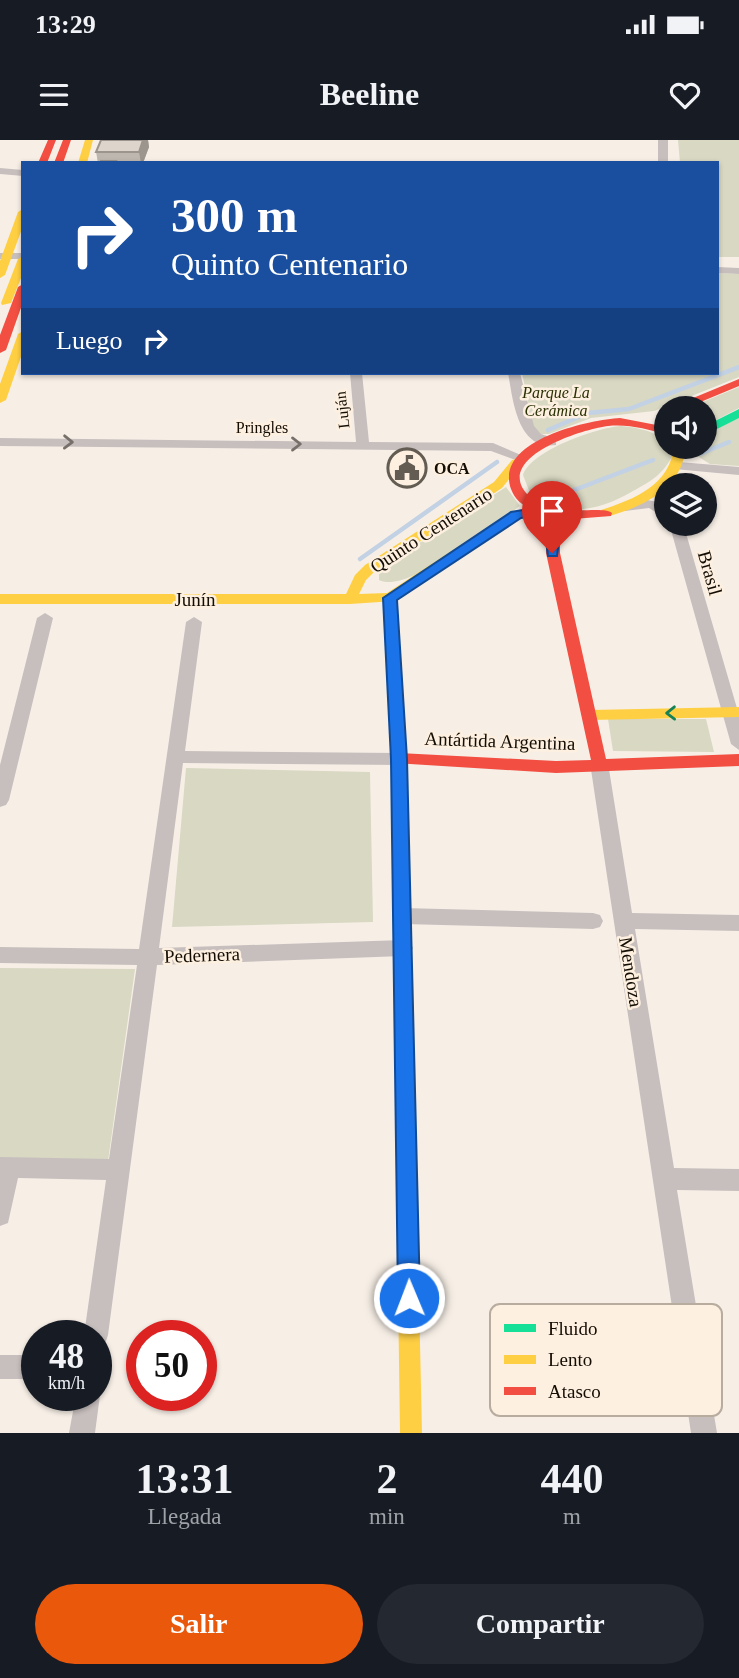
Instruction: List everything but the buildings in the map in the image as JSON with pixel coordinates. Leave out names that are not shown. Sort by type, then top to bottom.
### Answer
[{"type":"main road","points":[[43,161],[52,140]]},
{"type":"main road","points":[[59,161],[67,140]]},
{"type":"main road","points":[[69,161],[76,140]]},
{"type":"main road","points":[[83,161],[89,140]]},
{"type":"main road","points":[[0,320],[21,221]]},
{"type":"main road","points":[[0,275],[13,257]]},
{"type":"main road","points":[[0,350],[21,292]]},
{"type":"main road","points":[[0,400],[21,340]]},
{"type":"main road","points":[[705,396],[739,382]]},
{"type":"main road","points":[[717,425],[739,413]]},
{"type":"main road","points":[[618,419],[654,414]]},
{"type":"main road","points":[[618,419],[654,427]]},
{"type":"main road","name":"Quinto Centenario","points":[[350,599],[360,578],[370,568],[498,485],[519,460],[551,442],[593,424],[618,419]]},
{"type":"main road","points":[[519,460],[514,477],[516,490],[531,505],[568,517],[608,513],[638,499],[679,463]]},
{"type":"main road","name":"Quinto Centenario","points":[[390,598],[516,515],[547,510]]},
{"type":"main road","name":"Mendoza","points":[[568,517],[553,541],[552,553],[599,763]]},
{"type":"main road","points":[[390,598],[399,759],[403,916],[411,1433]]},
{"type":"main road","name":"Junín","points":[[0,599],[390,598]]},
{"type":"main road","name":"Antártida Argentina","points":[[590,715],[734,712]]},
{"type":"main road","name":"Antártida Argentina","points":[[399,759],[555,767],[599,763],[739,761]]},
{"type":"street","points":[[663,140],[663,161]]},
{"type":"street","points":[[0,171],[21,173]]},
{"type":"street","points":[[719,270],[739,271]]},
{"type":"street","name":"Luján","points":[[356,375],[363,444]]},
{"type":"street","points":[[514,375],[527,426],[534,435],[551,442]]},
{"type":"street","name":"Pringles","points":[[0,442],[492,447],[519,460]]},
{"type":"street","points":[[679,463],[739,471]]},
{"type":"street","points":[[608,513],[646,503],[654,505]]},
{"type":"street","name":"Brasil","points":[[678,536],[734,712],[739,744]]},
{"type":"street","points":[[0,800],[45,618]]},
{"type":"street","points":[[98,1320],[194,622]]},
{"type":"street","name":"Antártida Argentina","points":[[176,757],[399,759]]},
{"type":"street","name":"Mendoza","points":[[599,763],[684,1304]]},
{"type":"street","points":[[403,916],[593,921]]},
{"type":"street","points":[[622,921],[739,923]]},
{"type":"street","name":"Pedernera","points":[[0,956],[149,957],[403,948]]},
{"type":"street","points":[[0,1215],[5,1167],[119,1170]]},
{"type":"street","points":[[665,1180],[739,1180]]},
{"type":"street","points":[[0,1367],[21,1367]]},
{"type":"street","points":[[82,1433],[85,1411]]},
{"type":"green space","points":[[678,140],[739,140],[739,257],[719,257],[719,161],[680,161]]},
{"type":"green space","name":"Parque La Cerámica","points":[[719,273],[739,274],[739,377],[692,396],[654,396],[654,411],[591,418],[549,434],[534,430],[522,375],[719,375]]},
{"type":"green space","points":[[739,387],[739,408],[717,420],[717,396]]},
{"type":"green space","points":[[739,418],[739,466],[710,464],[702,459],[717,459],[717,429]]},
{"type":"green space","points":[[621,426],[653,433],[654,459],[670,459],[661,472],[654,473],[651,480],[620,498],[594,507],[569,509],[543,501],[530,493],[523,475],[539,457],[566,442]]},
{"type":"green space","points":[[506,487],[520,506],[430,568],[392,582],[379,580],[379,574],[401,555]]},
{"type":"green space","points":[[608,719],[706,719],[714,752],[613,751]]},
{"type":"green space","points":[[186,768],[370,772],[373,922],[172,927]]},
{"type":"green space","points":[[0,968],[135,969],[108,1161],[0,1158]]},
{"type":"waterway","points":[[719,375],[739,367]]},
{"type":"waterway","points":[[548,430],[588,413],[629,409],[718,375]]},
{"type":"waterway","points":[[717,447],[729,442]]},
{"type":"waterway","points":[[561,495],[653,460]]},
{"type":"waterway","points":[[360,559],[497,462]]},
{"type":"traffic: fast","points":[[717,425],[739,413]]},
{"type":"traffic: fast","points":[[390,598],[399,759],[402,935]]},
{"type":"traffic: slow","points":[[83,161],[89,140]]},
{"type":"traffic: slow","points":[[0,275],[21,217]]},
{"type":"traffic: slow","points":[[6,303],[21,264]]},
{"type":"traffic: slow","points":[[0,400],[21,340]]},
{"type":"traffic: slow","points":[[606,513],[631,504],[656,490],[674,471],[679,459]]},
{"type":"traffic: slow","points":[[350,599],[360,578],[370,568],[498,485],[516,463]]},
{"type":"traffic: slow","points":[[0,599],[390,598],[516,515],[547,510]]},
{"type":"traffic: slow","points":[[590,715],[739,712]]},
{"type":"traffic: slow","points":[[402,935],[411,1433]]},
{"type":"traffic: jam","points":[[43,161],[52,140]]},
{"type":"traffic: jam","points":[[59,161],[67,140]]},
{"type":"traffic: jam","points":[[0,350],[21,292]]},
{"type":"traffic: jam","points":[[705,396],[739,382]]},
{"type":"traffic: jam","points":[[606,513],[576,516],[559,514],[542,510],[528,502],[518,492],[514,479],[518,462],[545,443],[590,425],[620,422],[654,427]]},
{"type":"traffic: jam","points":[[568,517],[553,541],[553,553],[599,763]]},
{"type":"traffic: jam","points":[[399,759],[556,767],[739,760]]},
{"type":"place","name":"OCA","points":[[407,468]]},
{"type":"route","points":[[409,1298],[399,759],[390,598],[516,515],[529,511],[547,510],[568,517],[553,541],[552,553]]}]
